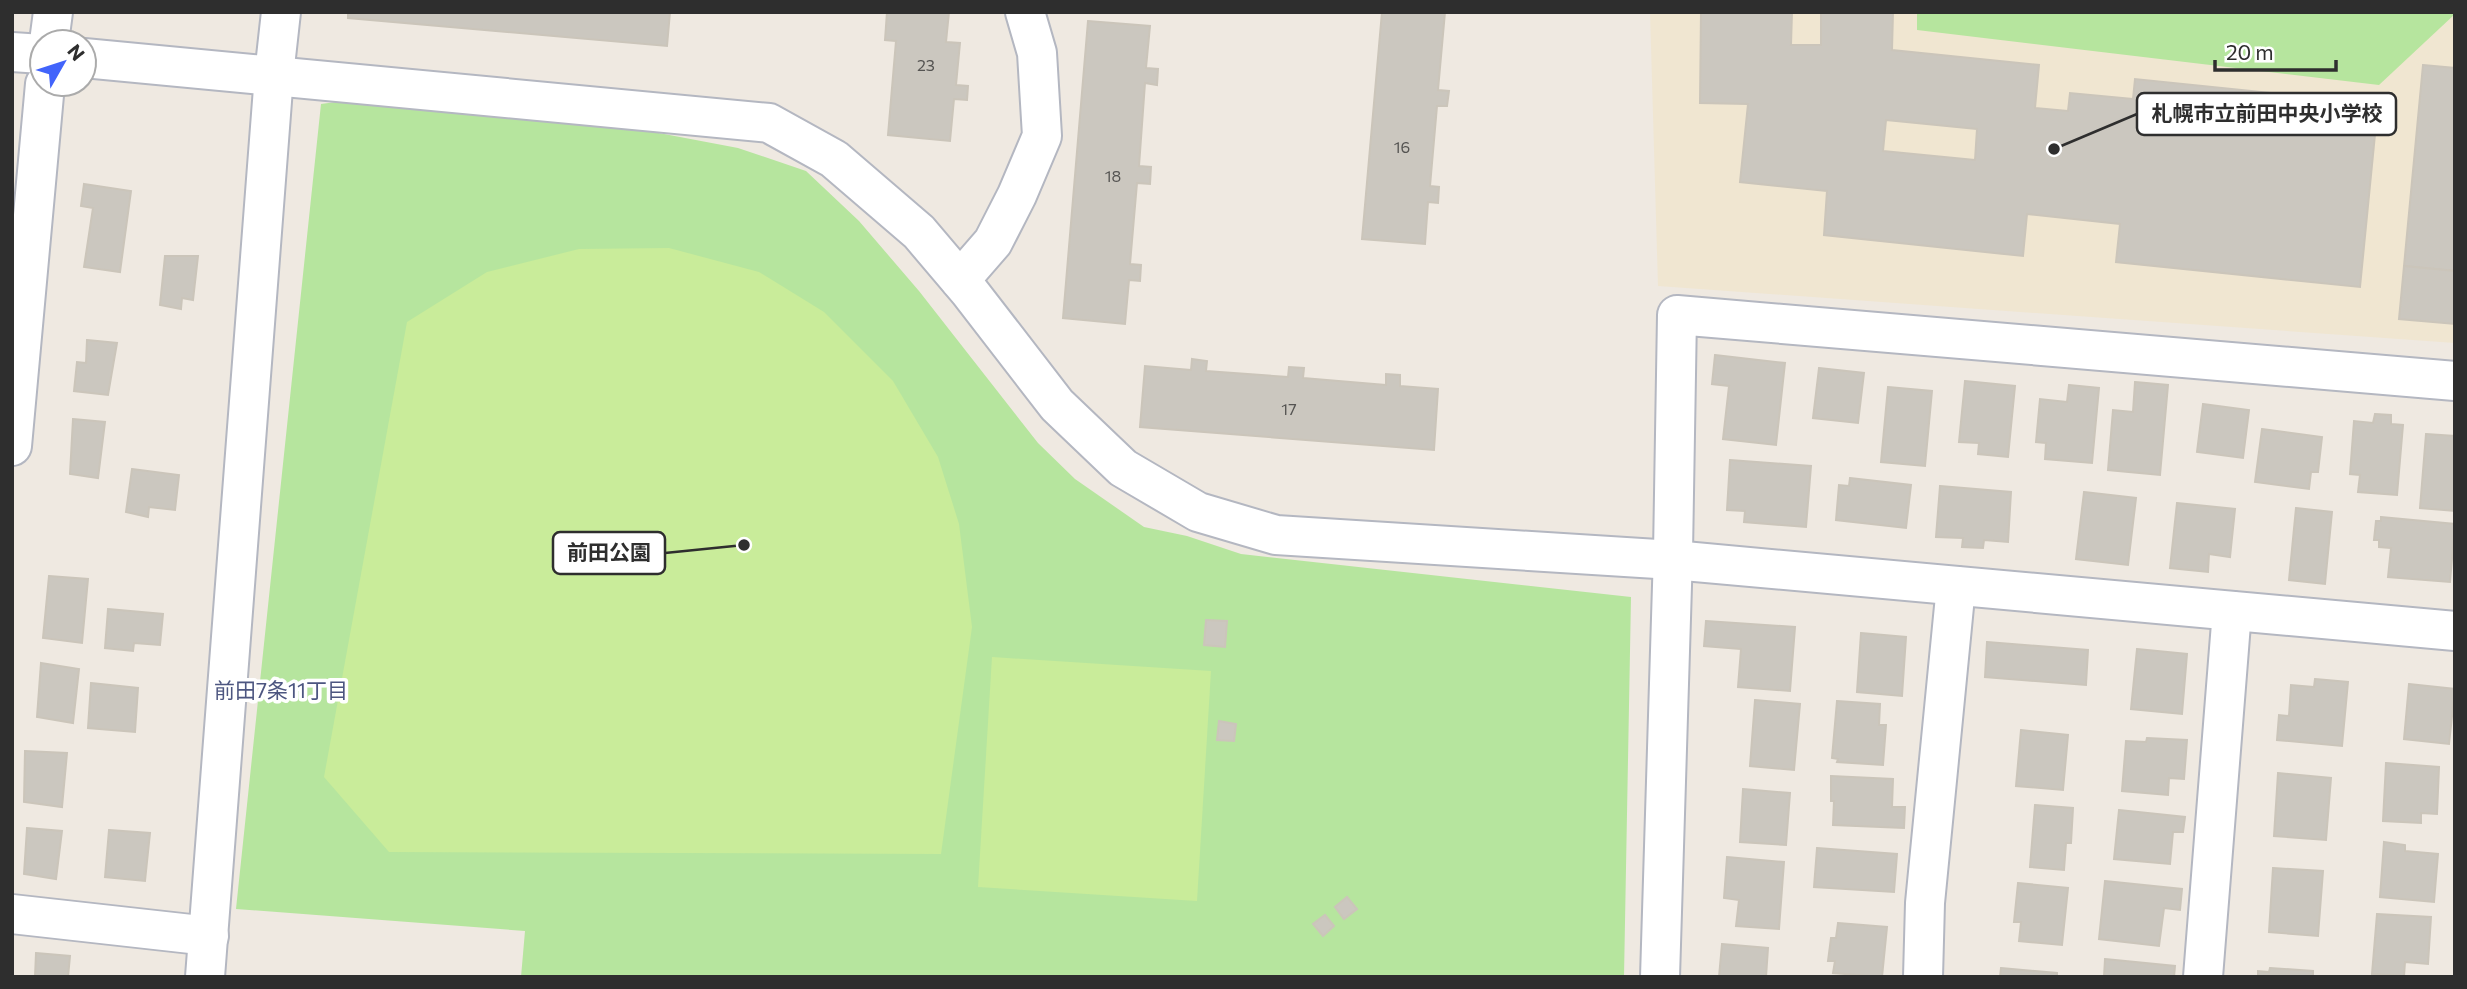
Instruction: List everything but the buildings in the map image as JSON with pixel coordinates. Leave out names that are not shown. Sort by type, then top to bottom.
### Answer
[{"type":"street","points":[[205,977],[281,12]]},
{"type":"street","points":[[960,280],[993,242],[1042,136],[1037,53],[1025,12]]},
{"type":"street","points":[[98,59],[769,122],[834,159],[919,232],[1066,414],[1123,468],[1198,512],[1276,535],[1673,560],[2455,631]]},
{"type":"street","points":[[12,446],[44,98]]},
{"type":"street","points":[[1660,977],[1673,560],[1677,315],[2455,381]]},
{"type":"street","points":[[1923,977],[1925,903],[1956,586]]},
{"type":"street","points":[[2203,977],[2232,611]]},
{"type":"street","points":[[12,914],[209,936]]},
{"type":"shaded area","points":[[1650,12],[2455,12],[2455,343],[1658,286]]},
{"type":"green space","points":[[1917,12],[2455,14],[2379,85],[1917,30]]},
{"type":"green space","points":[[358,99],[643,130],[738,148],[806,171],[859,221],[919,291],[1038,443],[1075,479],[1144,527],[1187,536],[1241,554],[1631,597],[1624,977],[521,977],[525,931],[236,909],[321,104]]},
{"type":"green space","points":[[669,248],[759,272],[824,312],[893,381],[938,457],[959,524],[972,627],[941,854],[389,852],[324,777],[407,322],[487,272],[579,249]]},
{"type":"green space","points":[[992,657],[1211,671],[1197,901],[978,887]]},
{"type":"place","name":"札幌市立前田中央小学校","points":[[2054,149]]},
{"type":"place","name":"前田公園","points":[[744,545]]},
{"type":"district","name":"前田7条11丁目","points":[[281,689]]}]
